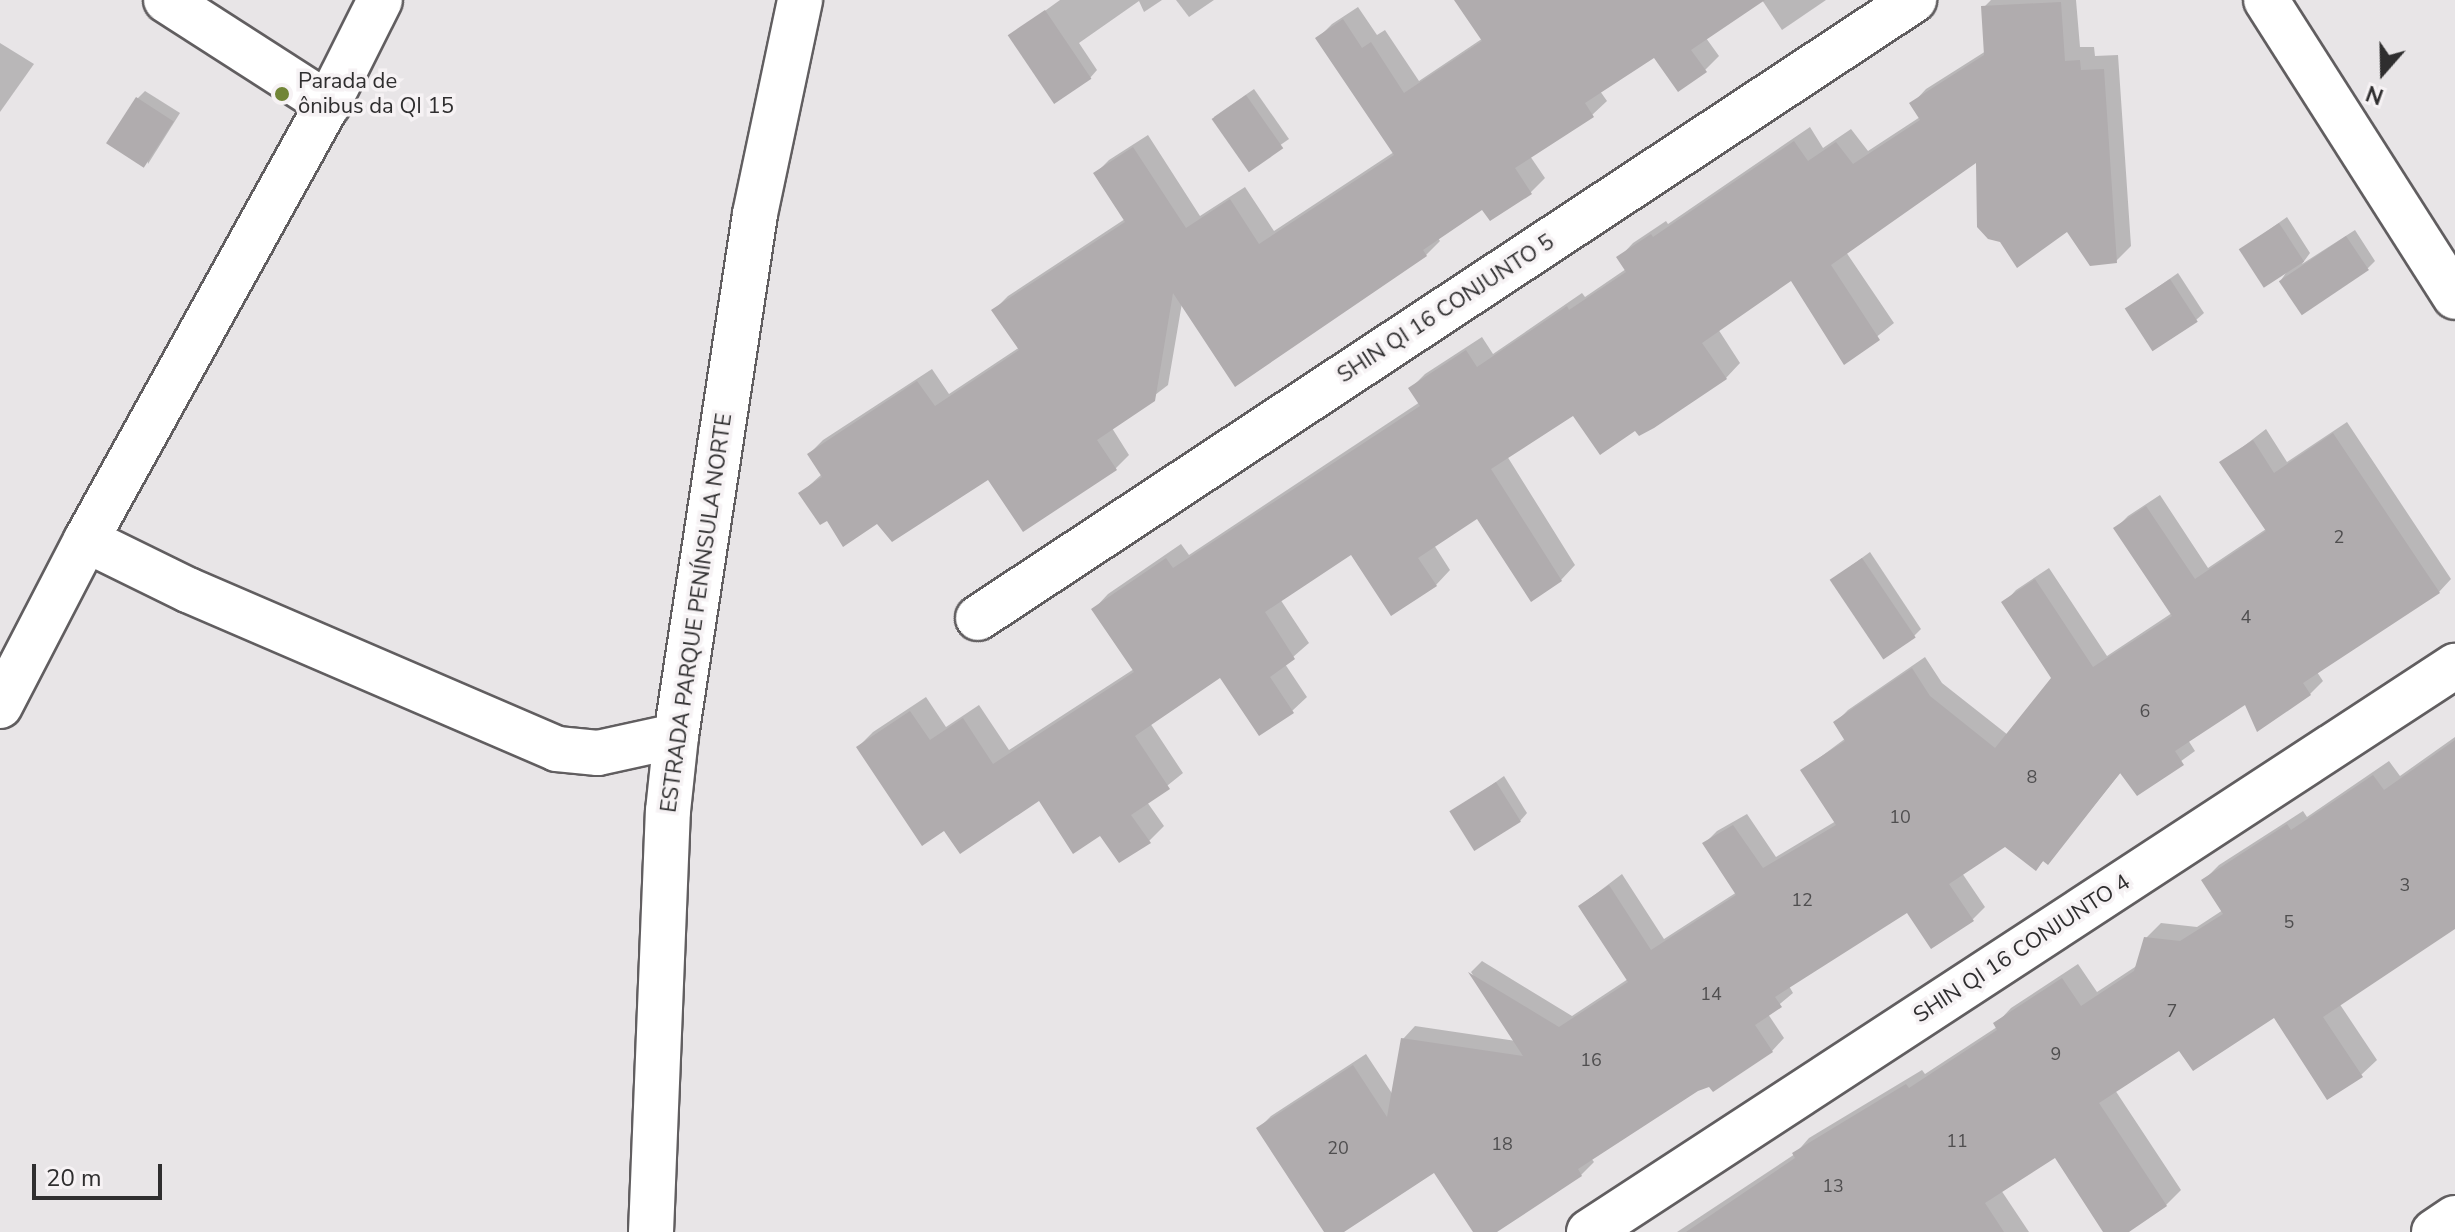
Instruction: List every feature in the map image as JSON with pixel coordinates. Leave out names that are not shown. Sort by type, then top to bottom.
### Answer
[{"type":"street","points":[[166,0],[328,104]]},
{"type":"street","points":[[0,706],[86,540],[328,104],[380,0]]},
{"type":"street","name":"ESTRADA PARQUE PENÍNSULA NORTE","points":[[651,1232],[668,811],[676,736],[755,214],[800,0]]},
{"type":"street","name":"SHIN QI 16 CONJUNTO 5","points":[[978,618],[1914,0]]},
{"type":"street","points":[[2266,0],[2455,297]]},
{"type":"street","points":[[86,540],[188,590],[557,749],[598,753],[676,736]]},
{"type":"street","name":"SHIN QI 16 CONJUNTO 4","points":[[1589,1232],[2455,666]]},
{"type":"street","points":[[2434,1232],[2455,1218]]},
{"type":"building","points":[[1454,0],[1765,0],[1691,50],[1707,72],[1678,92],[1654,58],[1585,103],[1594,117],[1515,168],[1532,194],[1490,221],[1482,210],[1423,250],[1427,256],[1235,387],[1173,293],[1155,401],[1097,440],[1117,470],[1023,532],[988,480],[892,542],[877,524],[843,547],[827,521],[820,525],[798,493],[822,477],[807,454],[917,381],[935,406],[1019,350],[991,310],[1125,222],[1093,173],[1133,147],[1186,228],[1230,199],[1259,244],[1394,155],[1315,38],[1343,19],[1362,48],[1371,42],[1404,93],[1482,41]]},
{"type":"building","points":[[2061,2],[2065,61],[2080,60],[2081,70],[2104,69],[2117,263],[2090,266],[2067,232],[2017,268],[2000,242],[1988,239],[1977,227],[1976,163],[1831,265],[1880,340],[1844,365],[1791,281],[1702,343],[1727,379],[1654,428],[1639,436],[1635,431],[1600,455],[1573,416],[1491,469],[1562,581],[1531,602],[1477,519],[1418,558],[1437,586],[1391,616],[1351,555],[1265,612],[1295,659],[1270,677],[1294,713],[1259,736],[1220,678],[1135,736],[1170,789],[1131,815],[1151,843],[1119,863],[1100,836],[1073,854],[1039,801],[960,854],[944,831],[922,846],[856,747],[910,711],[930,740],[963,718],[993,764],[1134,672],[1091,609],[1166,558],[1173,568],[1420,406],[1408,388],[1466,350],[1477,367],[1567,306],[1569,310],[1626,272],[1616,257],[1651,234],[1653,237],[1794,141],[1808,161],[1836,142],[1853,164],[1920,120],[1909,103],[1984,55],[1981,6]]},
{"type":"building","points":[[1045,10],[1091,79],[1054,104],[1008,35]]},
{"type":"building","points":[[1246,95],[1283,148],[1249,172],[1212,119]]},
{"type":"building","points":[[136,97],[174,122],[144,168],[106,143]]},
{"type":"building","points":[[2279,223],[2304,262],[2264,288],[2239,249]]},
{"type":"building","points":[[2346,236],[2369,270],[2302,315],[2279,281]]},
{"type":"building","points":[[2170,279],[2198,322],[2152,351],[2125,308]]},
{"type":"building","points":[[2333,433],[2440,593],[2303,683],[2311,695],[2257,732],[2245,705],[2175,751],[2184,765],[2137,796],[2120,773],[2048,865],[2043,861],[2036,871],[2005,847],[1949,884],[1974,921],[1931,949],[1907,913],[1775,997],[1782,1007],[1755,1025],[1773,1052],[1713,1092],[1709,1087],[1698,1091],[1578,1169],[1582,1176],[1497,1232],[1473,1232],[1434,1173],[1344,1232],[1324,1232],[1256,1128],[1353,1065],[1387,1117],[1401,1038],[1523,1056],[1468,972],[1559,1027],[1628,982],[1578,906],[1609,885],[1651,950],[1736,895],[1702,843],[1733,825],[1763,868],[1836,825],[1800,770],[1845,741],[1833,722],[1912,668],[1930,696],[1995,748],[2051,678],[2001,602],[2035,579],[2093,667],[2172,616],[2113,528],[2146,506],[2195,579],[2266,531],[2219,462],[2253,440],[2274,473]]},
{"type":"building","points":[[1862,558],[1916,638],[1883,659],[1830,580]]},
{"type":"building","points":[[2455,740],[2455,929],[2323,1017],[2363,1077],[2327,1100],[2274,1018],[2193,1071],[2179,1051],[2099,1103],[2167,1206],[2129,1232],[2103,1232],[2055,1158],[1985,1203],[2004,1232],[1686,1232],[1795,1158],[1792,1153],[1906,1084],[1909,1088],[1997,1030],[1993,1023],[2062,978],[2081,1006],[2134,971],[2144,937],[2180,941],[2223,914],[2201,880],[2287,824],[2291,830],[2373,775],[2384,790]]},
{"type":"building","points":[[1496,782],[1521,822],[1474,851],[1449,811]]},
{"type":"place","name":"Parada de ônibus da QI 15","points":[[282,94]]}]
